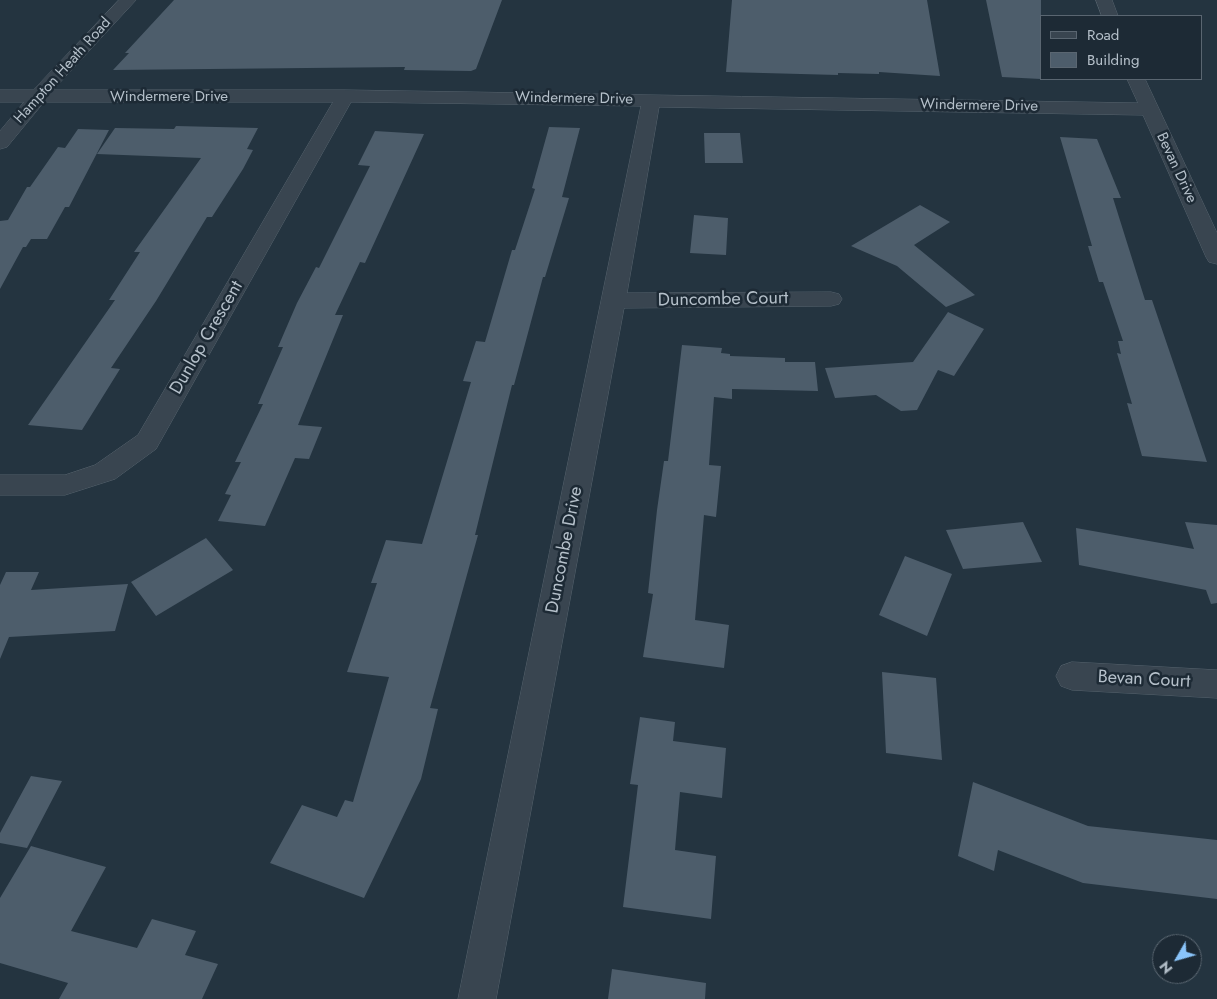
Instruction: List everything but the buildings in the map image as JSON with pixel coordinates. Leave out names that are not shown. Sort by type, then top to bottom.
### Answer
[{"type":"street","name":"Hampton Heath Road","points":[[0,143],[38,96],[128,0]]},
{"type":"street","points":[[1104,0],[1110,15]]},
{"type":"street","name":"Bevan Drive","points":[[1136,80],[1217,257]]},
{"type":"street","name":"Windermere Drive","points":[[0,96],[345,96],[1148,109]]},
{"type":"street","name":"Dunlop Crescent","points":[[0,486],[65,485],[105,472],[147,442],[345,96]]},
{"type":"street","name":"Duncombe Drive","points":[[477,999],[614,301],[651,100]]},
{"type":"street","name":"Duncombe Court","points":[[614,301],[831,299]]},
{"type":"street","name":"Bevan Court","points":[[1072,676],[1217,684]]}]
